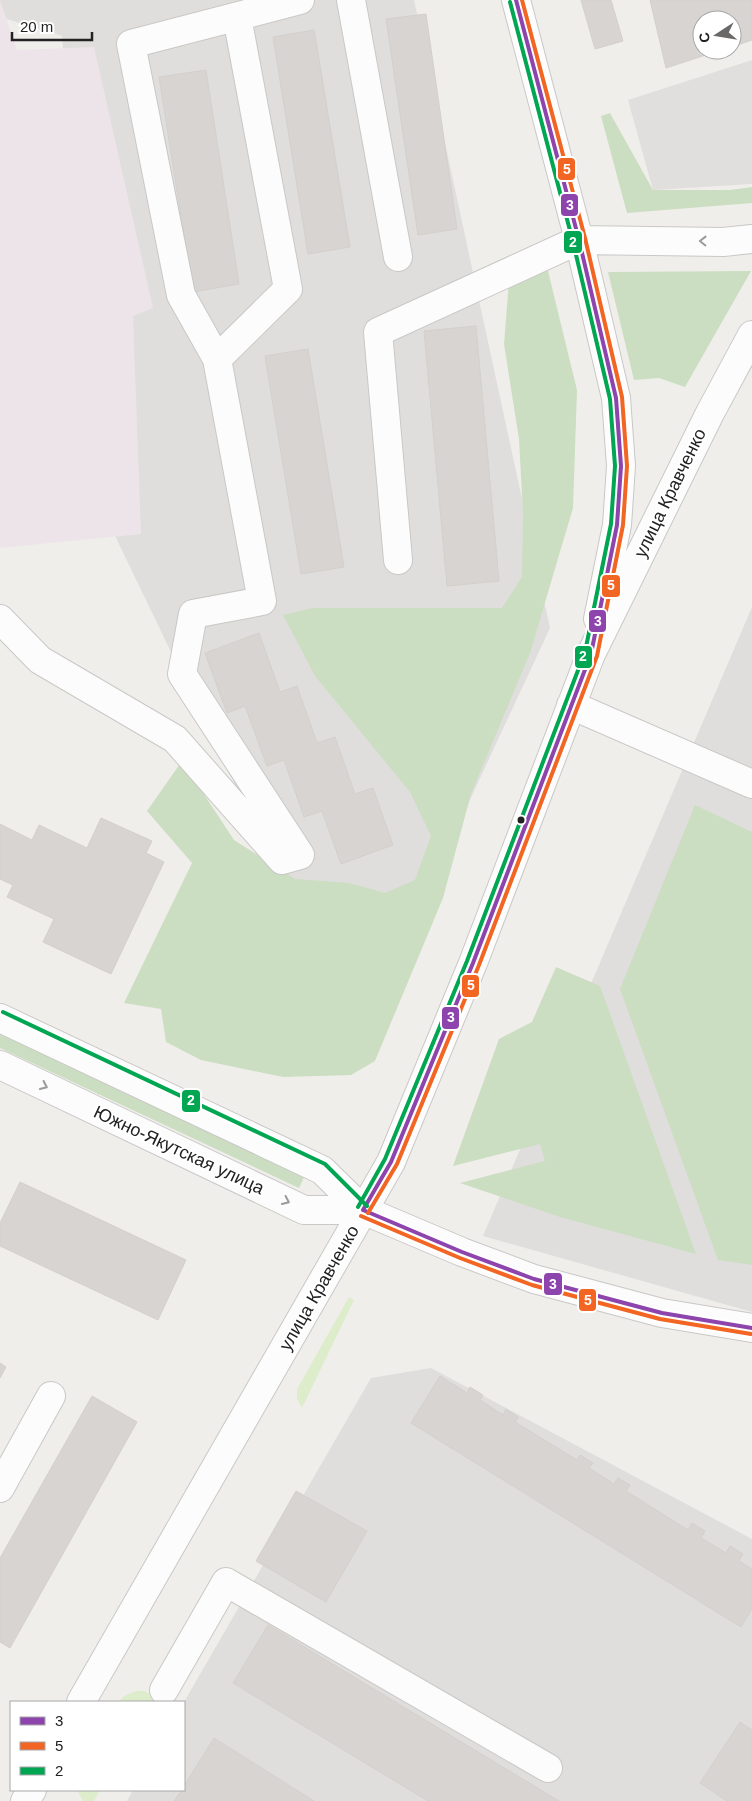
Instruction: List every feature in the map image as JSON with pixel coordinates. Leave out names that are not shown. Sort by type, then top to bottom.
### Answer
[{"type":"street","points":[[0,619],[40,660],[175,739],[282,860],[300,855],[182,674],[193,614],[262,600],[217,359],[180,295],[131,44],[300,0]]},
{"type":"street","points":[[351,0],[398,257]]},
{"type":"street","points":[[516,0],[579,240],[616,398],[620,466],[617,526],[591,654]]},
{"type":"street","points":[[217,359],[288,289],[237,17]]},
{"type":"street","points":[[398,560],[378,332],[579,240],[723,242],[752,239]]},
{"type":"street","name":"улица Кравченко","points":[[82,1701],[391,1162],[469,972],[591,654],[710,413],[752,335]]},
{"type":"street","points":[[571,705],[752,784]]},
{"type":"street","name":"Южно-Якутская улица","points":[[0,1018],[322,1170],[363,1210],[462,1252],[534,1279],[662,1313],[752,1328]]},
{"type":"street","name":"Южно-Якутская улица","points":[[0,1065],[304,1210],[363,1210]]},
{"type":"street","points":[[0,1488],[51,1396]]},
{"type":"street","points":[[164,1690],[226,1582],[548,1768]]},
{"type":"shaded area","points":[[0,0],[414,0],[550,628],[358,1040],[104,513],[62,36],[0,17]]},
{"type":"shaded area","points":[[0,0],[17,50],[94,47],[153,308],[133,316],[141,534],[0,548]]},
{"type":"shaded area","points":[[752,60],[752,184],[653,190],[628,100]]},
{"type":"shaded area","points":[[752,607],[752,1312],[483,1236]]},
{"type":"shaded area","points":[[431,1368],[752,1539],[752,1801],[127,1801],[132,1791],[185,1791],[185,1701],[371,1378]]},
{"type":"green space","points":[[610,113],[653,190],[730,190],[752,187],[752,203],[627,213],[601,116]]},
{"type":"green space","points":[[547,267],[577,390],[573,508],[530,653],[471,794],[443,898],[375,1061],[351,1075],[283,1077],[201,1060],[166,1042],[161,1009],[124,1003],[192,863],[147,811],[182,761],[234,840],[295,879],[349,883],[385,893],[415,880],[431,836],[410,792],[315,676],[283,615],[313,608],[502,608],[522,577],[523,514],[519,439],[504,344],[509,281]]},
{"type":"green space","points":[[751,271],[685,387],[659,378],[634,380],[608,272]]},
{"type":"green space","points":[[695,805],[752,832],[752,1265],[718,1260],[620,989]]},
{"type":"green space","points":[[556,967],[600,986],[696,1254],[560,1217],[460,1183],[545,1161],[540,1144],[453,1166],[499,1039],[532,1022]]},
{"type":"green space","points":[[0,1034],[304,1177],[299,1188],[0,1048]]},
{"type":"green space","points":[[349,1297],[354,1300],[302,1408],[297,1399],[297,1389]]},
{"type":"green space","points":[[136,1691],[145,1691],[154,1697],[152,1701],[120,1701],[124,1696]]},
{"type":"green space","points":[[78,1791],[99,1791],[94,1801],[83,1801]]},
{"type":"building","points":[[581,0],[611,0],[623,41],[595,49]]},
{"type":"building","points":[[650,0],[752,0],[752,40],[742,44],[742,10],[692,10],[692,59],[666,68]]},
{"type":"building","points":[[426,14],[457,229],[418,235],[386,19]]},
{"type":"building","points":[[314,30],[350,247],[308,254],[273,37]]},
{"type":"building","points":[[206,70],[239,284],[193,292],[159,77]]},
{"type":"building","points":[[476,326],[499,581],[447,586],[424,331]]},
{"type":"building","points":[[308,349],[344,567],[301,574],[265,356]]},
{"type":"building","points":[[259,633],[280,692],[297,686],[317,743],[335,737],[355,794],[373,788],[393,845],[341,864],[322,811],[304,817],[284,760],[267,766],[245,706],[227,713],[205,653]]},
{"type":"building","points":[[101,818],[152,841],[146,853],[164,862],[111,974],[43,942],[54,919],[7,897],[13,885],[0,879],[0,824],[32,840],[39,825],[87,848]]},
{"type":"building","points":[[20,1182],[186,1260],[158,1320],[0,1246],[0,1223]]},
{"type":"building","points":[[0,1363],[6,1367],[0,1378]]},
{"type":"building","points":[[440,1376],[467,1393],[470,1387],[483,1395],[480,1400],[503,1415],[506,1409],[518,1417],[515,1422],[577,1460],[580,1455],[593,1463],[589,1468],[614,1484],[618,1478],[630,1485],[626,1491],[688,1530],[692,1523],[705,1531],[701,1538],[726,1553],[730,1546],[743,1554],[739,1561],[752,1569],[752,1609],[741,1627],[411,1423]]},
{"type":"building","points":[[92,1396],[137,1422],[10,1648],[0,1642],[0,1558]]},
{"type":"building","points":[[296,1491],[367,1531],[326,1602],[256,1561]]},
{"type":"building","points":[[268,1625],[559,1801],[428,1801],[233,1683]]},
{"type":"building","points":[[740,1722],[752,1730],[752,1801],[727,1801],[700,1783]]},
{"type":"building","points":[[214,1738],[314,1801],[174,1801],[181,1791],[185,1791],[185,1784]]},
{"type":"transit line","name":"3","points":[[363,1210],[391,1162],[473,963],[591,654],[617,525],[621,466],[616,398],[579,240],[516,0]]},
{"type":"transit line","name":"5","points":[[368,1213],[397,1164],[479,965],[597,656],[623,525],[627,466],[622,397],[585,238],[522,0]]},
{"type":"transit line","name":"2","points":[[358,1207],[385,1159],[467,961],[585,652],[611,524],[615,466],[610,399],[573,242],[510,2]]},
{"type":"transit line","name":"2","points":[[3,1012],[325,1164],[367,1206]]},
{"type":"transit line","name":"3","points":[[363,1210],[462,1252],[534,1279],[662,1313],[752,1328]]},
{"type":"transit line","name":"5","points":[[361,1216],[460,1258],[532,1285],[660,1319],[751,1334]]}]
